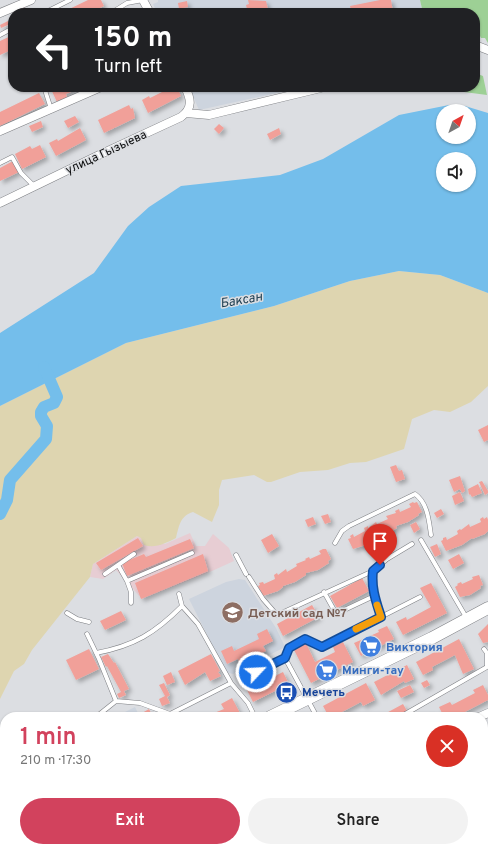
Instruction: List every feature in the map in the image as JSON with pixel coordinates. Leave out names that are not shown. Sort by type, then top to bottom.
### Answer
[{"type":"main road","points":[[280,712],[488,608]]},
{"type":"street","points":[[12,8],[31,0]]},
{"type":"street","points":[[0,131],[90,92]]},
{"type":"street","points":[[186,113],[190,108],[191,101],[187,92]]},
{"type":"street","points":[[186,113],[209,115],[304,92]]},
{"type":"street","name":"улица Гызыева","points":[[0,204],[99,154],[176,120],[186,113]]},
{"type":"lane","points":[[54,8],[70,0]]},
{"type":"lane","points":[[118,8],[127,3],[143,0]]},
{"type":"lane","points":[[46,92],[51,110]]},
{"type":"lane","points":[[0,163],[12,157],[21,174],[35,187]]},
{"type":"lane","points":[[335,543],[342,531],[349,526],[415,494],[420,497],[427,512],[431,535]]},
{"type":"lane","points":[[422,540],[467,619]]},
{"type":"lane","points":[[236,555],[247,576],[263,599],[277,615],[324,592],[373,571],[387,559],[412,544]]},
{"type":"lane","points":[[127,581],[192,553]]},
{"type":"lane","points":[[105,574],[134,554]]},
{"type":"lane","points":[[118,565],[131,592],[131,603]]},
{"type":"lane","points":[[373,571],[372,585],[381,617]]},
{"type":"lane","points":[[324,592],[334,610],[338,613],[374,596]]},
{"type":"lane","points":[[179,594],[182,606],[198,624],[231,683],[248,703],[252,712]]},
{"type":"lane","points":[[256,672],[285,658],[289,648],[305,639],[322,647],[420,598]]},
{"type":"lane","points":[[96,654],[128,646],[167,621],[182,606]]},
{"type":"lane","points":[[67,613],[77,619],[89,622]]},
{"type":"lane","points":[[87,634],[116,701]]},
{"type":"lane","points":[[409,712],[487,667],[487,653],[484,649]]},
{"type":"lane","points":[[285,658],[314,712]]},
{"type":"lane","points":[[174,712],[231,683]]},
{"type":"lane","points":[[102,712],[116,701],[140,703],[165,712]]},
{"type":"shaded area","points":[[158,0],[420,0],[422,8],[155,8],[153,4],[158,2]]},
{"type":"shaded area","points":[[191,92],[281,92],[199,110]]},
{"type":"shaded area","points":[[190,533],[196,546],[205,546],[213,534],[229,548],[234,561],[142,599],[116,570],[103,579],[90,577],[93,564],[137,536],[165,544]]},
{"type":"shaded area","name":"Детский сад №7","points":[[239,579],[245,580],[276,628],[285,647],[233,674],[226,672],[189,599],[226,582]]},
{"type":"shaded area","points":[[135,707],[138,712],[125,712]]},
{"type":"green space","points":[[420,0],[488,0],[488,43],[485,38],[481,38],[480,36],[480,8],[422,8]]},
{"type":"green space","points":[[480,75],[483,76],[487,95],[464,92],[480,92]]},
{"type":"sand","points":[[399,271],[440,275],[488,293],[488,386],[471,402],[450,412],[434,410],[412,419],[404,449],[366,462],[350,463],[328,470],[300,472],[271,482],[267,482],[254,475],[222,480],[219,490],[219,505],[212,522],[193,512],[185,516],[183,519],[179,526],[176,538],[160,545],[148,546],[144,545],[141,538],[137,536],[93,564],[90,577],[32,650],[24,664],[14,671],[0,699],[0,406],[126,343],[274,306],[350,281]]},
{"type":"water","name":"Баксан","points":[[436,108],[436,144],[476,144],[476,109],[488,113],[488,293],[440,275],[399,271],[350,281],[274,306],[126,343],[0,406],[0,333],[94,273],[128,226],[149,207],[181,186],[280,175],[323,159],[399,115]]},
{"type":"building","points":[[88,0],[101,0],[104,6],[100,8],[71,8]]},
{"type":"building","points":[[248,0],[266,1],[268,8],[247,8],[246,5],[249,4]]},
{"type":"building","points":[[380,0],[391,0],[392,8],[351,8],[350,6]]},
{"type":"building","points":[[187,1],[188,7],[179,8],[178,3]]},
{"type":"building","points":[[8,21],[8,25],[1,28],[0,25]]},
{"type":"building","points":[[8,37],[8,51],[0,55],[0,41]]},
{"type":"building","points":[[52,92],[71,92],[66,94],[67,97],[57,102]]},
{"type":"building","points":[[162,92],[179,92],[181,96],[148,113],[142,100],[149,96],[150,98]]},
{"type":"building","points":[[39,93],[45,104],[0,126],[0,112]]},
{"type":"building","points":[[129,105],[131,109],[133,108],[135,118],[104,133],[98,120]]},
{"type":"building","points":[[75,116],[79,122],[68,128],[64,121]]},
{"type":"building","points":[[41,121],[43,127],[32,132],[29,126]]},
{"type":"building","points":[[219,124],[224,128],[219,134],[214,129]]},
{"type":"building","points":[[80,128],[86,140],[56,156],[49,143],[57,139],[58,141]]},
{"type":"building","points":[[279,128],[281,134],[270,140],[267,134]]},
{"type":"building","points":[[40,145],[46,157],[22,169],[15,154],[30,146],[32,149]]},
{"type":"building","points":[[13,161],[19,172],[0,181],[0,168]]},
{"type":"building","points":[[488,425],[488,440],[484,442],[478,430]]},
{"type":"building","points":[[396,465],[399,471],[402,470],[405,479],[396,482],[390,467]]},
{"type":"building","points":[[460,476],[465,491],[462,493],[460,489],[454,492],[449,480]]},
{"type":"building","points":[[482,481],[488,491],[485,495],[479,482]]},
{"type":"building","points":[[478,484],[482,493],[472,497],[470,494],[469,495],[468,489]]},
{"type":"building","points":[[460,492],[464,501],[455,505],[452,496]]},
{"type":"building","points":[[417,502],[422,512],[418,514],[419,515],[408,522],[396,526],[397,528],[385,535],[373,538],[374,540],[369,544],[353,549],[348,539],[351,538],[350,536],[353,534],[354,537],[365,531],[364,528],[368,526],[368,528],[376,522],[377,524],[388,519],[386,516],[396,513],[395,511],[399,509],[400,512],[411,507],[409,504]]},
{"type":"building","points":[[441,509],[444,514],[437,518],[434,513]]},
{"type":"building","points":[[328,514],[331,522],[325,524],[321,516]]},
{"type":"building","points":[[313,517],[316,524],[308,527],[305,520]]},
{"type":"building","points":[[483,517],[484,519],[487,517],[488,520],[488,531],[485,534],[472,538],[462,545],[446,551],[441,541],[443,538],[446,537],[447,540],[458,534],[457,531],[469,524],[470,527],[481,522],[480,519]]},
{"type":"building","points":[[416,522],[420,529],[414,533],[410,525]]},
{"type":"building","points":[[272,534],[279,546],[268,553],[261,540]]},
{"type":"building","points":[[138,538],[143,546],[101,570],[96,563]]},
{"type":"building","points":[[190,539],[194,548],[127,576],[122,563],[144,554],[146,557]]},
{"type":"building","points":[[437,544],[441,554],[435,557],[430,547]]},
{"type":"building","points":[[326,549],[331,559],[328,561],[329,563],[318,570],[306,573],[306,575],[295,582],[283,586],[278,591],[263,596],[258,586],[260,585],[259,583],[263,582],[264,584],[275,579],[274,575],[277,573],[278,575],[286,569],[287,572],[297,566],[296,564],[306,560],[305,559],[309,557],[310,559],[321,554],[319,551]]},
{"type":"building","points":[[203,554],[208,571],[141,599],[135,583]]},
{"type":"building","points":[[459,554],[464,563],[453,569],[448,560]]},
{"type":"building","points":[[479,575],[483,585],[480,586],[481,588],[470,595],[460,597],[455,587],[458,585],[457,584],[461,582],[462,584],[473,579],[472,577]]},
{"type":"building","points":[[362,578],[369,591],[337,608],[330,596]]},
{"type":"building","points":[[431,583],[447,613],[403,635],[396,622],[406,617],[407,620],[431,607],[420,588]]},
{"type":"building","points":[[312,605],[319,617],[283,636],[277,624]]},
{"type":"building","points":[[121,611],[126,620],[105,630],[100,621]]},
{"type":"building","points":[[488,624],[488,642],[483,643],[478,634]]},
{"type":"building","points":[[387,626],[394,639],[361,656],[354,643],[379,632],[378,630]]},
{"type":"building","points":[[267,629],[273,641],[263,646],[266,651],[240,664],[238,659],[227,664],[221,651],[232,646],[234,651],[259,639],[257,634]]},
{"type":"building","points":[[459,639],[474,669],[463,674],[455,655],[432,667],[433,670],[423,675],[416,662]]},
{"type":"building","points":[[305,641],[315,662],[335,652],[333,647],[343,642],[353,662],[311,683],[293,648]]},
{"type":"building","points":[[89,649],[99,669],[76,680],[66,660]]},
{"type":"building","points":[[108,654],[114,663],[115,662],[129,689],[124,691],[126,695],[119,698],[117,694],[121,692],[101,657]]},
{"type":"building","points":[[211,654],[221,676],[210,681],[205,672],[185,685],[178,671]]},
{"type":"building","points":[[407,665],[414,679],[405,683],[404,681],[381,695],[374,682]]},
{"type":"building","points":[[171,672],[175,682],[167,685],[163,676]]},
{"type":"building","points":[[283,672],[289,684],[253,702],[247,690]]},
{"type":"building","points":[[427,680],[430,685],[424,688],[421,683]]},
{"type":"building","points":[[164,683],[170,695],[167,697],[170,703],[162,706],[159,699],[165,696],[159,685]]},
{"type":"building","points":[[366,683],[375,700],[363,706],[361,702],[342,712],[326,712],[323,706]]},
{"type":"building","points":[[410,685],[414,692],[401,698],[397,691]]},
{"type":"building","points":[[483,685],[488,695],[488,700],[465,712],[442,712],[439,707],[450,702],[452,705],[475,693],[473,690]]},
{"type":"building","points":[[232,698],[239,712],[216,712],[224,709],[221,704]]},
{"type":"building","points":[[403,704],[407,711],[405,712],[388,712]]},
{"type":"building","points":[[149,709],[150,712],[144,712]]},
{"type":"waterway","points":[[0,514],[7,500],[10,480],[46,439],[47,426],[41,416],[41,412],[44,407],[54,403],[57,397],[44,367]]},
{"type":"slow traffic","points":[[356,629],[381,617],[377,605]]},
{"type":"place","name":"Детский сад №7","points":[[232,613]]},
{"type":"place","name":"Виктория","points":[[371,647]]},
{"type":"place","name":"Минги-тау","points":[[327,670]]},
{"type":"place","name":"Мечеть","points":[[286,692]]},
{"type":"route","points":[[256,672],[285,658],[289,648],[305,639],[310,643],[322,647],[381,617],[373,591],[372,579],[373,571],[380,565]]}]
